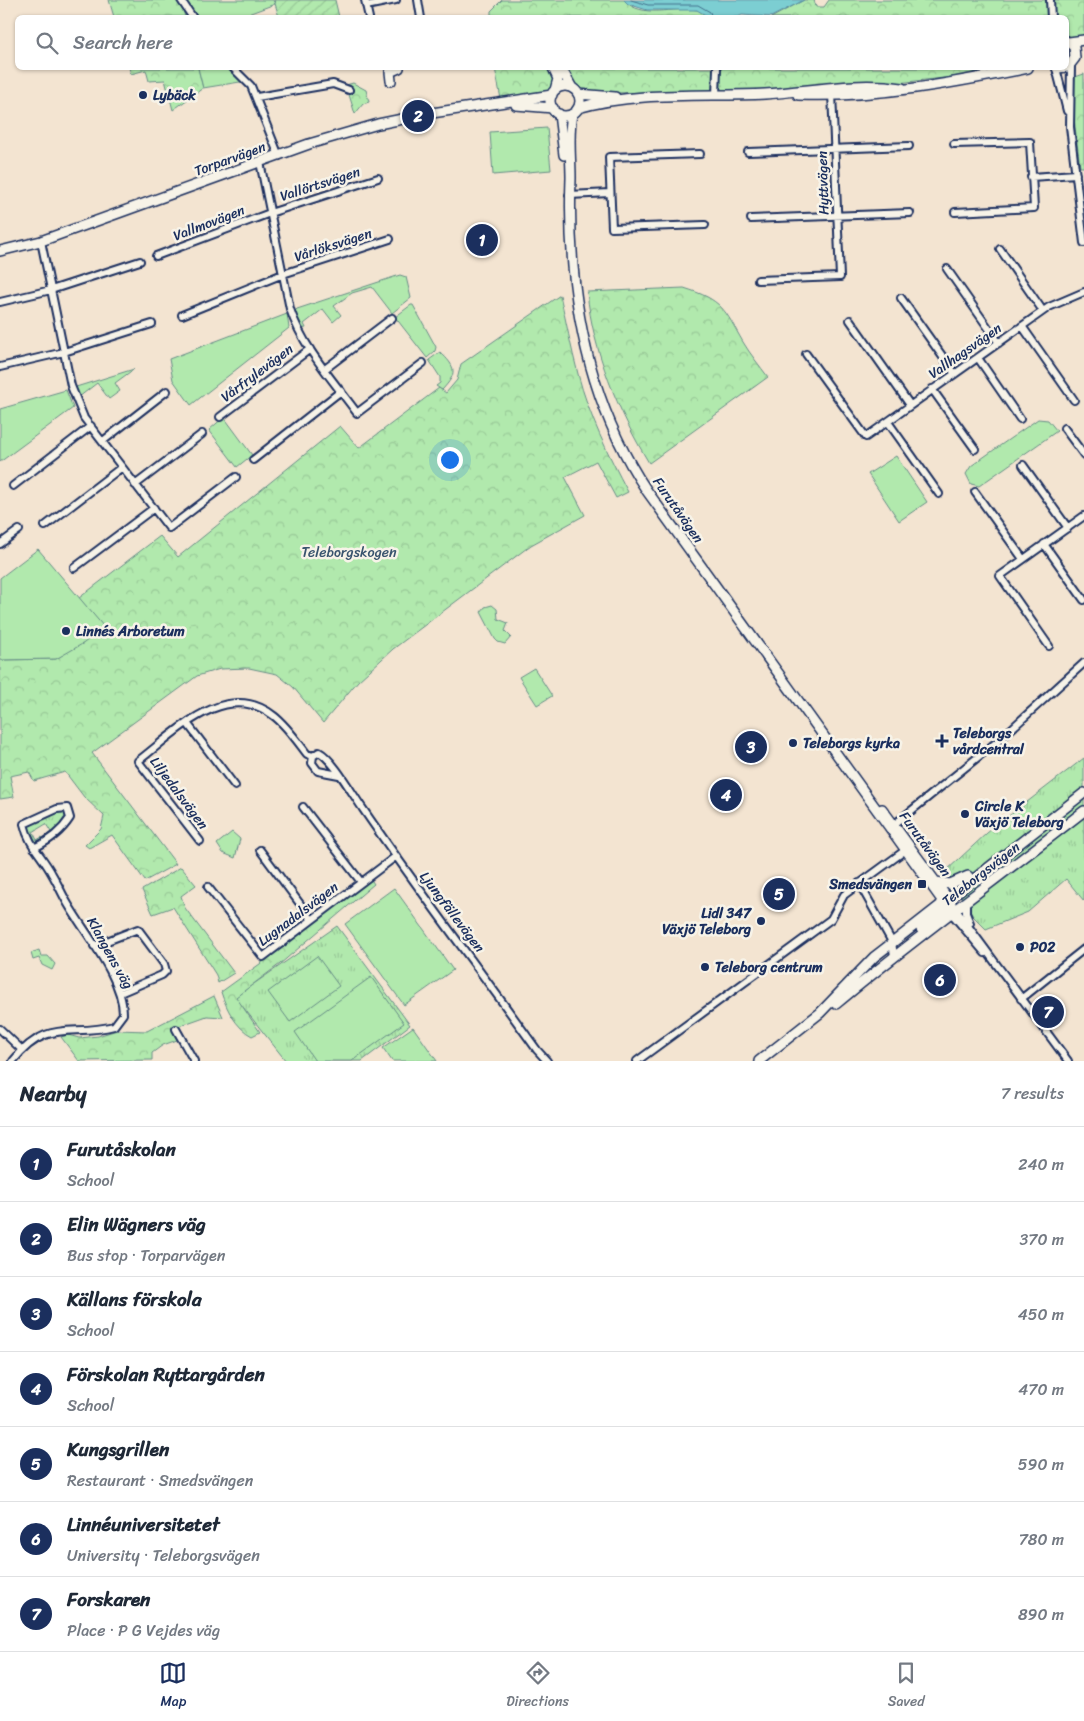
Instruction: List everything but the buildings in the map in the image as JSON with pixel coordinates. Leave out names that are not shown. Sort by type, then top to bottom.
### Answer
[{"type":"street","points":[[182,0],[191,15]]},
{"type":"street","points":[[366,3],[396,0]]},
{"type":"street","points":[[418,0],[420,15]]},
{"type":"street","points":[[1050,0],[1052,15]]},
{"type":"street","points":[[1069,41],[1084,40]]},
{"type":"street","points":[[1069,42],[1075,49],[1070,126]]},
{"type":"street","points":[[1069,63],[1073,62],[1084,50]]},
{"type":"street","points":[[235,70],[251,86],[257,97],[279,156]]},
{"type":"street","points":[[391,81],[390,72],[394,70]]},
{"type":"street","name":"Furutåvägen","points":[[554,70],[558,79],[554,92],[556,111],[563,136],[565,179],[569,194]]},
{"type":"street","points":[[562,70],[575,91],[642,98],[832,91],[885,92],[1017,70]]},
{"type":"street","points":[[716,96],[718,70]]},
{"type":"street","points":[[973,78],[1000,70]]},
{"type":"street","points":[[1057,70],[1070,126],[1084,243]]},
{"type":"street","points":[[257,97],[333,84],[349,90]]},
{"type":"street","name":"Torparvägen","points":[[0,251],[41,241],[309,144],[378,124],[554,92],[563,86],[575,91]]},
{"type":"street","name":"Furutåvägen","points":[[575,91],[569,194],[572,266],[578,318],[597,388],[625,454],[647,491],[949,906]]},
{"type":"street","name":"Hyttvägen","points":[[758,280],[840,277],[832,91]]},
{"type":"street","points":[[575,111],[642,98]]},
{"type":"street","name":"Torparvägen","points":[[473,107],[523,105],[556,111],[575,111]]},
{"type":"street","points":[[954,144],[1030,142],[1034,208],[955,212]]},
{"type":"street","points":[[748,152],[910,146]]},
{"type":"street","points":[[700,154],[608,157],[612,228],[705,225]]},
{"type":"street","points":[[260,162],[295,325],[310,349],[357,413],[423,363]]},
{"type":"street","points":[[1032,177],[1076,174]]},
{"type":"street","name":"Vallörtsvägen","points":[[270,213],[378,178]]},
{"type":"street","points":[[569,194],[610,193]]},
{"type":"street","name":"Vallmovägen","points":[[156,256],[270,213]]},
{"type":"street","points":[[751,219],[910,213]]},
{"type":"street","name":"Vårlöksvägen","points":[[182,316],[283,274],[390,239]]},
{"type":"street","points":[[41,241],[76,403],[91,426],[169,528],[236,476]]},
{"type":"street","points":[[1000,249],[1043,311]]},
{"type":"street","points":[[0,302],[51,290],[140,261]]},
{"type":"street","points":[[947,269],[999,343]]},
{"type":"street","name":"Vallhagsvägen","points":[[806,354],[865,435],[888,422],[1043,311],[1071,296],[1084,292]]},
{"type":"street","points":[[901,298],[954,374]]},
{"type":"street","points":[[325,369],[392,318]]},
{"type":"street","points":[[850,320],[910,405]]},
{"type":"street","points":[[0,367],[64,352],[152,324]]},
{"type":"street","points":[[1022,326],[1074,400]]},
{"type":"street","name":"Vårfrylevägen","points":[[220,417],[310,349]]},
{"type":"street","points":[[978,358],[1020,419]]},
{"type":"street","points":[[932,390],[975,449]]},
{"type":"street","points":[[103,441],[168,391]]},
{"type":"street","points":[[253,460],[341,391]]},
{"type":"street","points":[[888,422],[939,494]]},
{"type":"street","points":[[13,486],[91,426]]},
{"type":"street","points":[[1064,428],[1084,455]]},
{"type":"street","points":[[136,485],[202,434]]},
{"type":"street","points":[[1023,465],[1068,528]]},
{"type":"street","points":[[45,526],[122,467]]},
{"type":"street","points":[[975,492],[1022,559]]},
{"type":"street","points":[[74,568],[154,508]]},
{"type":"street","points":[[1049,646],[1000,576],[1084,516]]},
{"type":"street","points":[[0,544],[19,530]]},
{"type":"street","points":[[1044,544],[1084,600]]},
{"type":"street","points":[[892,827],[998,741],[1084,663]]},
{"type":"street","name":"Liljedalsvägen","points":[[200,841],[138,761],[187,723],[217,706],[229,704],[252,705],[274,716],[307,754],[313,756]]},
{"type":"street","points":[[187,723],[234,786]]},
{"type":"street","name":"Ljungfällevägen","points":[[313,756],[319,752],[324,754],[395,856],[536,1050],[547,1061]]},
{"type":"street","points":[[313,756],[312,763],[318,771],[339,775]]},
{"type":"street","name":"Teleborgsvägen","points":[[820,1013],[831,1008],[894,956],[949,906],[986,868],[1084,793]]},
{"type":"street","points":[[304,807],[361,882]]},
{"type":"street","name":"Klangens väg","points":[[14,1061],[22,1050],[34,1040],[50,1033],[114,1026],[123,1014],[120,993],[52,873],[28,841],[24,824],[58,809],[67,808],[70,818],[67,823],[55,836],[34,848]]},
{"type":"street","name":"Teleborgsvägen","points":[[759,1061],[820,1013],[874,957],[892,942],[949,906],[966,903],[1084,811]]},
{"type":"street","points":[[637,1061],[831,919],[844,895],[907,849]]},
{"type":"street","name":"Furutåvägen","points":[[907,849],[936,882],[949,906]]},
{"type":"street","points":[[260,850],[312,920]]},
{"type":"street","name":"Lugnadalsvägen","points":[[208,887],[262,957],[395,856]]},
{"type":"street","points":[[936,882],[956,883],[973,872],[986,868]]},
{"type":"street","points":[[859,883],[892,942],[894,956]]},
{"type":"street","points":[[966,903],[967,916],[977,937]]},
{"type":"street","points":[[949,906],[977,937],[1068,1061]]},
{"type":"street","points":[[949,906],[993,960]]},
{"type":"street","points":[[94,946],[138,929],[164,964],[166,972],[162,976],[120,993]]},
{"type":"street","points":[[1021,999],[1084,950]]},
{"type":"street","points":[[176,1029],[193,1061],[198,1061]]},
{"type":"street","points":[[0,1031],[22,1050]]},
{"type":"green space","points":[[109,0],[181,0],[185,15],[113,15]]},
{"type":"green space","points":[[181,0],[273,0],[275,4],[245,15],[185,15]]},
{"type":"green space","points":[[274,0],[335,0],[339,15],[278,15]]},
{"type":"green space","points":[[502,0],[624,0],[631,6],[649,11],[688,9],[697,10],[707,15],[491,15],[491,11]]},
{"type":"green space","points":[[804,0],[814,0],[816,7],[824,7],[829,0],[1084,0],[1084,36],[1075,39],[1069,38],[1069,15],[776,15]]},
{"type":"green space","points":[[130,70],[146,70],[131,74]]},
{"type":"green space","points":[[146,70],[198,70],[203,88],[173,110],[165,80],[149,81]]},
{"type":"green space","points":[[198,70],[236,70],[246,81],[203,88]]},
{"type":"green space","points":[[495,70],[986,70],[953,77],[897,83],[771,89],[613,93],[582,91],[573,86],[562,84],[548,92],[501,99]]},
{"type":"green space","points":[[1084,74],[1084,167],[1080,167],[1072,102],[1072,78]]},
{"type":"green space","points":[[353,83],[366,90],[369,102],[363,104],[355,114],[346,85]]},
{"type":"green space","points":[[547,128],[551,170],[493,175],[490,132]]},
{"type":"green space","points":[[400,275],[406,277],[411,298],[392,313],[372,287],[352,293],[334,306],[341,315],[333,322],[323,309],[304,324],[306,328],[300,329],[294,312],[297,309]]},
{"type":"green space","points":[[684,288],[707,297],[721,307],[768,377],[649,463],[617,402],[601,359],[590,314],[587,292]]},
{"type":"green space","name":"Teleborgskogen","points":[[560,295],[582,390],[606,449],[628,492],[616,498],[596,461],[565,477],[585,515],[531,545],[393,649],[358,681],[323,723],[293,687],[277,674],[249,668],[220,669],[197,676],[92,753],[176,864],[145,881],[112,835],[89,848],[85,845],[101,829],[104,816],[84,797],[65,772],[34,781],[29,772],[10,776],[14,797],[0,799],[0,660],[56,659],[103,627],[79,598],[160,536],[178,557],[340,426],[359,448],[439,388],[446,393],[457,380],[461,364]]},
{"type":"green space","points":[[413,305],[436,347],[435,351],[427,358],[395,317]]},
{"type":"green space","points":[[287,314],[289,328],[191,405],[173,380],[169,359]]},
{"type":"green space","points":[[440,352],[452,366],[453,370],[451,379],[442,390],[436,386],[440,383],[440,377],[429,360]]},
{"type":"green space","points":[[134,369],[115,383],[120,391],[109,399],[97,383],[79,397],[81,403],[75,391],[76,387]]},
{"type":"green space","points":[[66,390],[73,408],[0,462],[0,409]]},
{"type":"green space","points":[[224,417],[252,455],[237,467],[209,430]]},
{"type":"green space","points":[[1038,419],[1048,420],[1057,431],[979,486],[971,484],[966,474],[971,466]]},
{"type":"green space","points":[[896,456],[927,502],[899,521],[868,474]]},
{"type":"green space","points":[[38,549],[104,627],[84,643],[56,659],[0,660],[0,578]]},
{"type":"green space","points":[[492,605],[497,609],[498,619],[508,623],[505,631],[511,637],[505,644],[495,639],[481,612],[485,607]]},
{"type":"green space","points":[[534,668],[552,696],[537,705],[519,677]]},
{"type":"green space","points":[[1084,758],[1084,901],[1066,879],[1028,912],[986,929],[973,916],[946,871],[987,833]]},
{"type":"green space","points":[[65,811],[67,817],[61,826],[48,837],[47,835],[51,832],[46,824],[33,832],[37,840],[42,837],[43,839],[36,843],[31,842],[28,825],[53,812]]},
{"type":"green space","points":[[232,832],[240,839],[235,858],[223,853],[217,844]]},
{"type":"green space","points":[[181,867],[196,885],[181,896],[185,908],[234,973],[218,983],[216,975],[173,907],[153,914],[142,890]]},
{"type":"green space","points":[[370,878],[374,884],[280,964],[236,997],[260,1032],[252,1036],[241,1028],[232,1017],[221,992],[271,956]]},
{"type":"green space","points":[[394,888],[453,970],[404,1005],[345,924]]},
{"type":"green space","points":[[337,926],[410,1025],[362,1061],[286,1061],[235,997]]},
{"type":"green space","points":[[39,950],[41,956],[48,956],[55,964],[52,970],[42,965],[39,958],[33,960],[31,953]]},
{"type":"green space","points":[[317,956],[339,986],[290,1022],[268,992]]},
{"type":"green space","points":[[371,977],[404,1023],[352,1061],[315,1061],[295,1032]]},
{"type":"green space","points":[[214,996],[223,1017],[207,1016],[173,1028],[180,1039],[163,1045],[152,1053],[152,1060],[79,1061],[61,1037],[68,1035],[79,1038],[98,1036],[117,1030],[147,1031]]},
{"type":"green space","points":[[413,1027],[437,1061],[392,1061],[383,1048]]},
{"type":"water","points":[[624,0],[804,0],[775,15],[705,15],[697,10],[647,10],[628,4]]},
{"type":"place","name":"Lybäck","points":[[143,95]]},
{"type":"place","name":"Elin Wägners väg","points":[[418,116]]},
{"type":"place","name":"Furutåskolan","points":[[482,240]]},
{"type":"place","name":"Linnés Arboretum","points":[[66,631]]},
{"type":"place","name":"Teleborgs vårdcentral","points":[[942,741]]},
{"type":"place","name":"Teleborgs kyrka","points":[[793,743]]},
{"type":"place","name":"Källans förskola","points":[[751,747]]},
{"type":"place","name":"Förskolan Ryttargården","points":[[726,795]]},
{"type":"place","name":"Circle K Växjö Teleborg","points":[[965,814]]},
{"type":"place","name":"Smedsvängen","points":[[922,884]]},
{"type":"place","name":"Kungsgrillen","points":[[779,894]]},
{"type":"place","name":"Lidl 347 Växjö Teleborg","points":[[761,921]]},
{"type":"place","name":"P02","points":[[1020,947]]},
{"type":"place","name":"Teleborg centrum","points":[[705,967]]},
{"type":"place","name":"Linnéuniversitetet","points":[[940,980]]},
{"type":"place","name":"Forskaren","points":[[1048,1012]]}]
